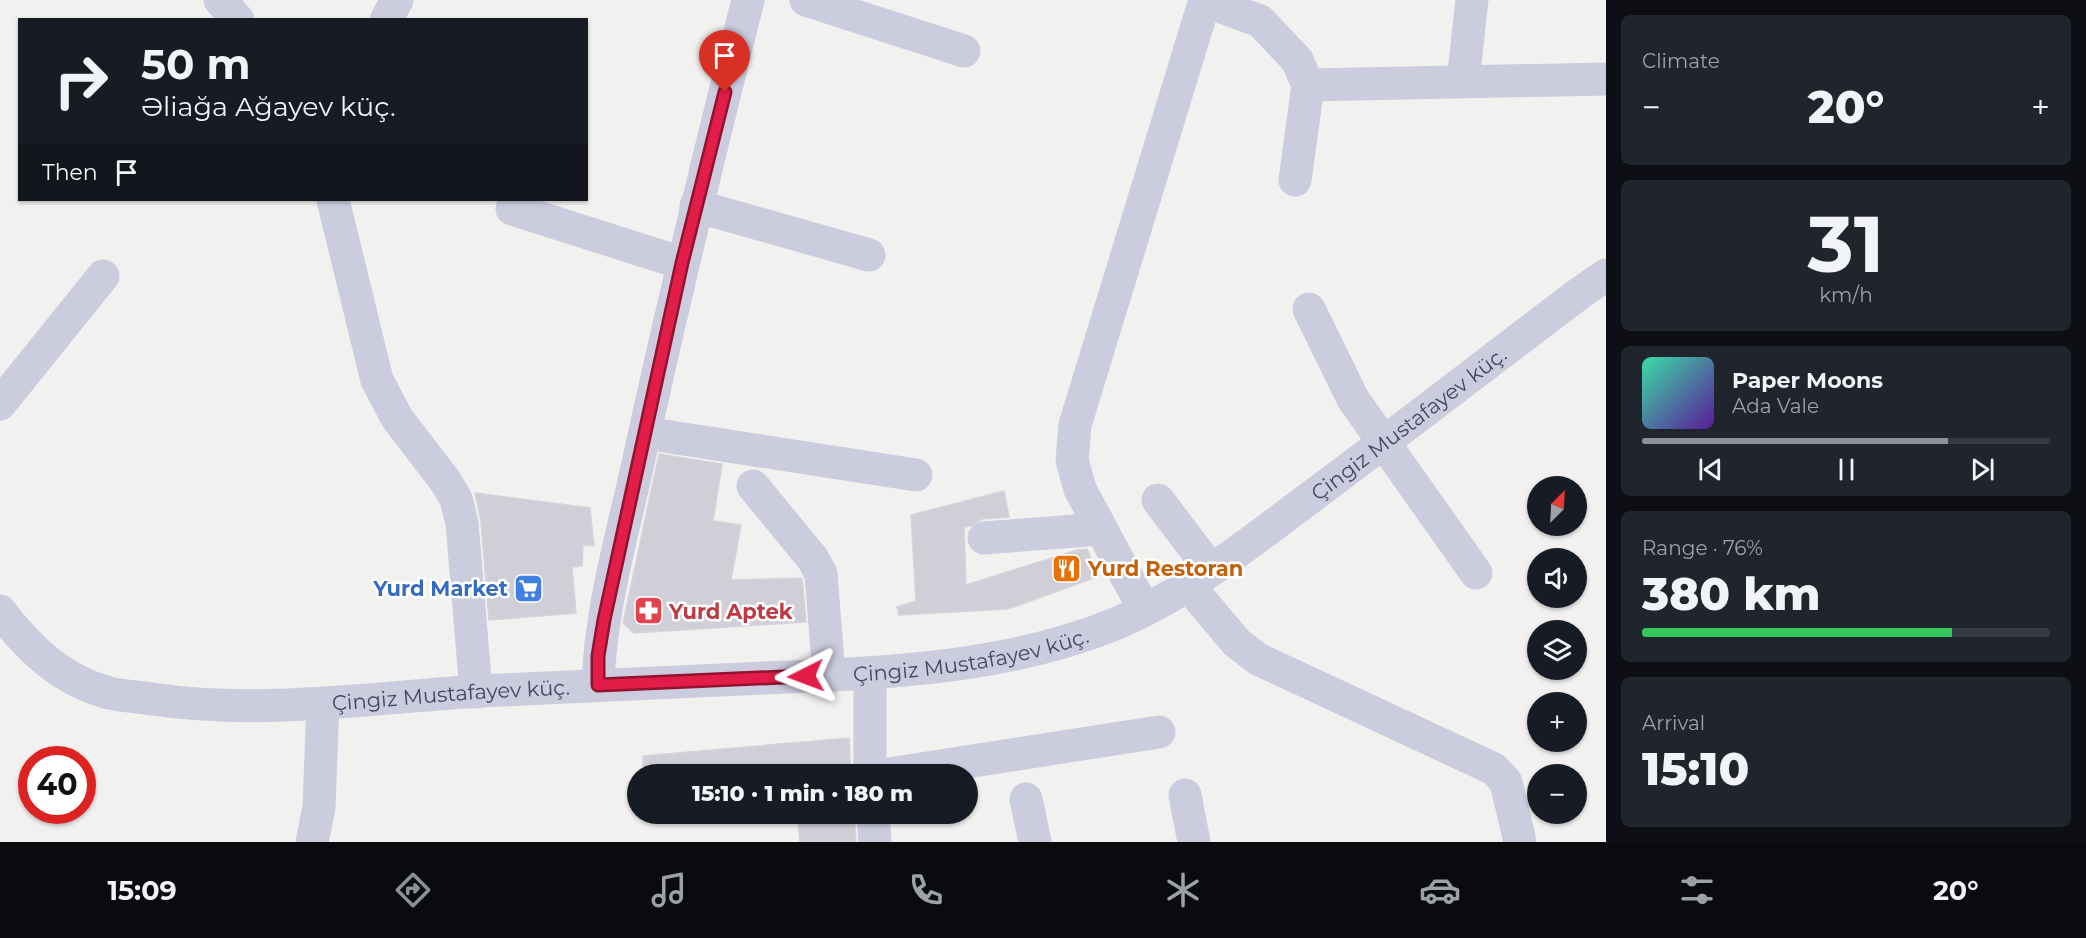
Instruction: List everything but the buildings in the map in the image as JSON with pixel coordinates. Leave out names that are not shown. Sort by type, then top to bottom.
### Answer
[{"type":"street","points":[[387,18],[397,0]]},
{"type":"street","points":[[598,685],[598,656],[604,620],[682,263],[748,0]]},
{"type":"street","points":[[806,0],[964,51]]},
{"type":"street","points":[[1144,609],[1080,489],[1072,460],[1075,425],[1205,0],[1260,21],[1297,60],[1308,85],[1295,180]]},
{"type":"street","points":[[1462,81],[1472,0]]},
{"type":"street","points":[[1308,85],[1606,79]]},
{"type":"street","points":[[333,201],[377,380],[397,418],[446,482],[456,499],[462,523],[476,692]]},
{"type":"street","points":[[696,206],[869,255]]},
{"type":"street","points":[[512,209],[682,263]]},
{"type":"street","name":"Çingiz Mustafayev küç.","points":[[0,611],[18,635],[41,658],[76,680],[109,693],[176,703],[222,705],[323,703],[598,685],[870,673],[945,665],[1051,645],[1081,637],[1119,622],[1199,578],[1384,443],[1606,275]]},
{"type":"street","points":[[0,404],[103,276]]},
{"type":"street","points":[[1309,309],[1353,399],[1476,573]]},
{"type":"street","points":[[645,433],[916,475]]},
{"type":"street","points":[[753,486],[822,573],[829,675]]},
{"type":"street","points":[[1158,500],[1199,578],[1237,643],[1258,659],[1494,769],[1506,782],[1520,842]]},
{"type":"street","points":[[984,538],[1101,529]]},
{"type":"street","points":[[870,673],[870,764]]},
{"type":"street","points":[[314,841],[320,807],[323,703]]},
{"type":"street","points":[[954,764],[1160,732]]},
{"type":"street","points":[[1185,795],[1194,842]]},
{"type":"street","points":[[1026,799],[1035,842]]},
{"type":"street","points":[[874,824],[875,842]]},
{"type":"place","name":"Yurd Restoran","points":[[1067,568]]},
{"type":"place","name":"Yurd Market","points":[[529,588]]},
{"type":"place","name":"Yurd Aptek","points":[[648,611]]},
{"type":"route","points":[[725,92],[682,263],[604,620],[598,656],[598,685],[806,676]]}]
